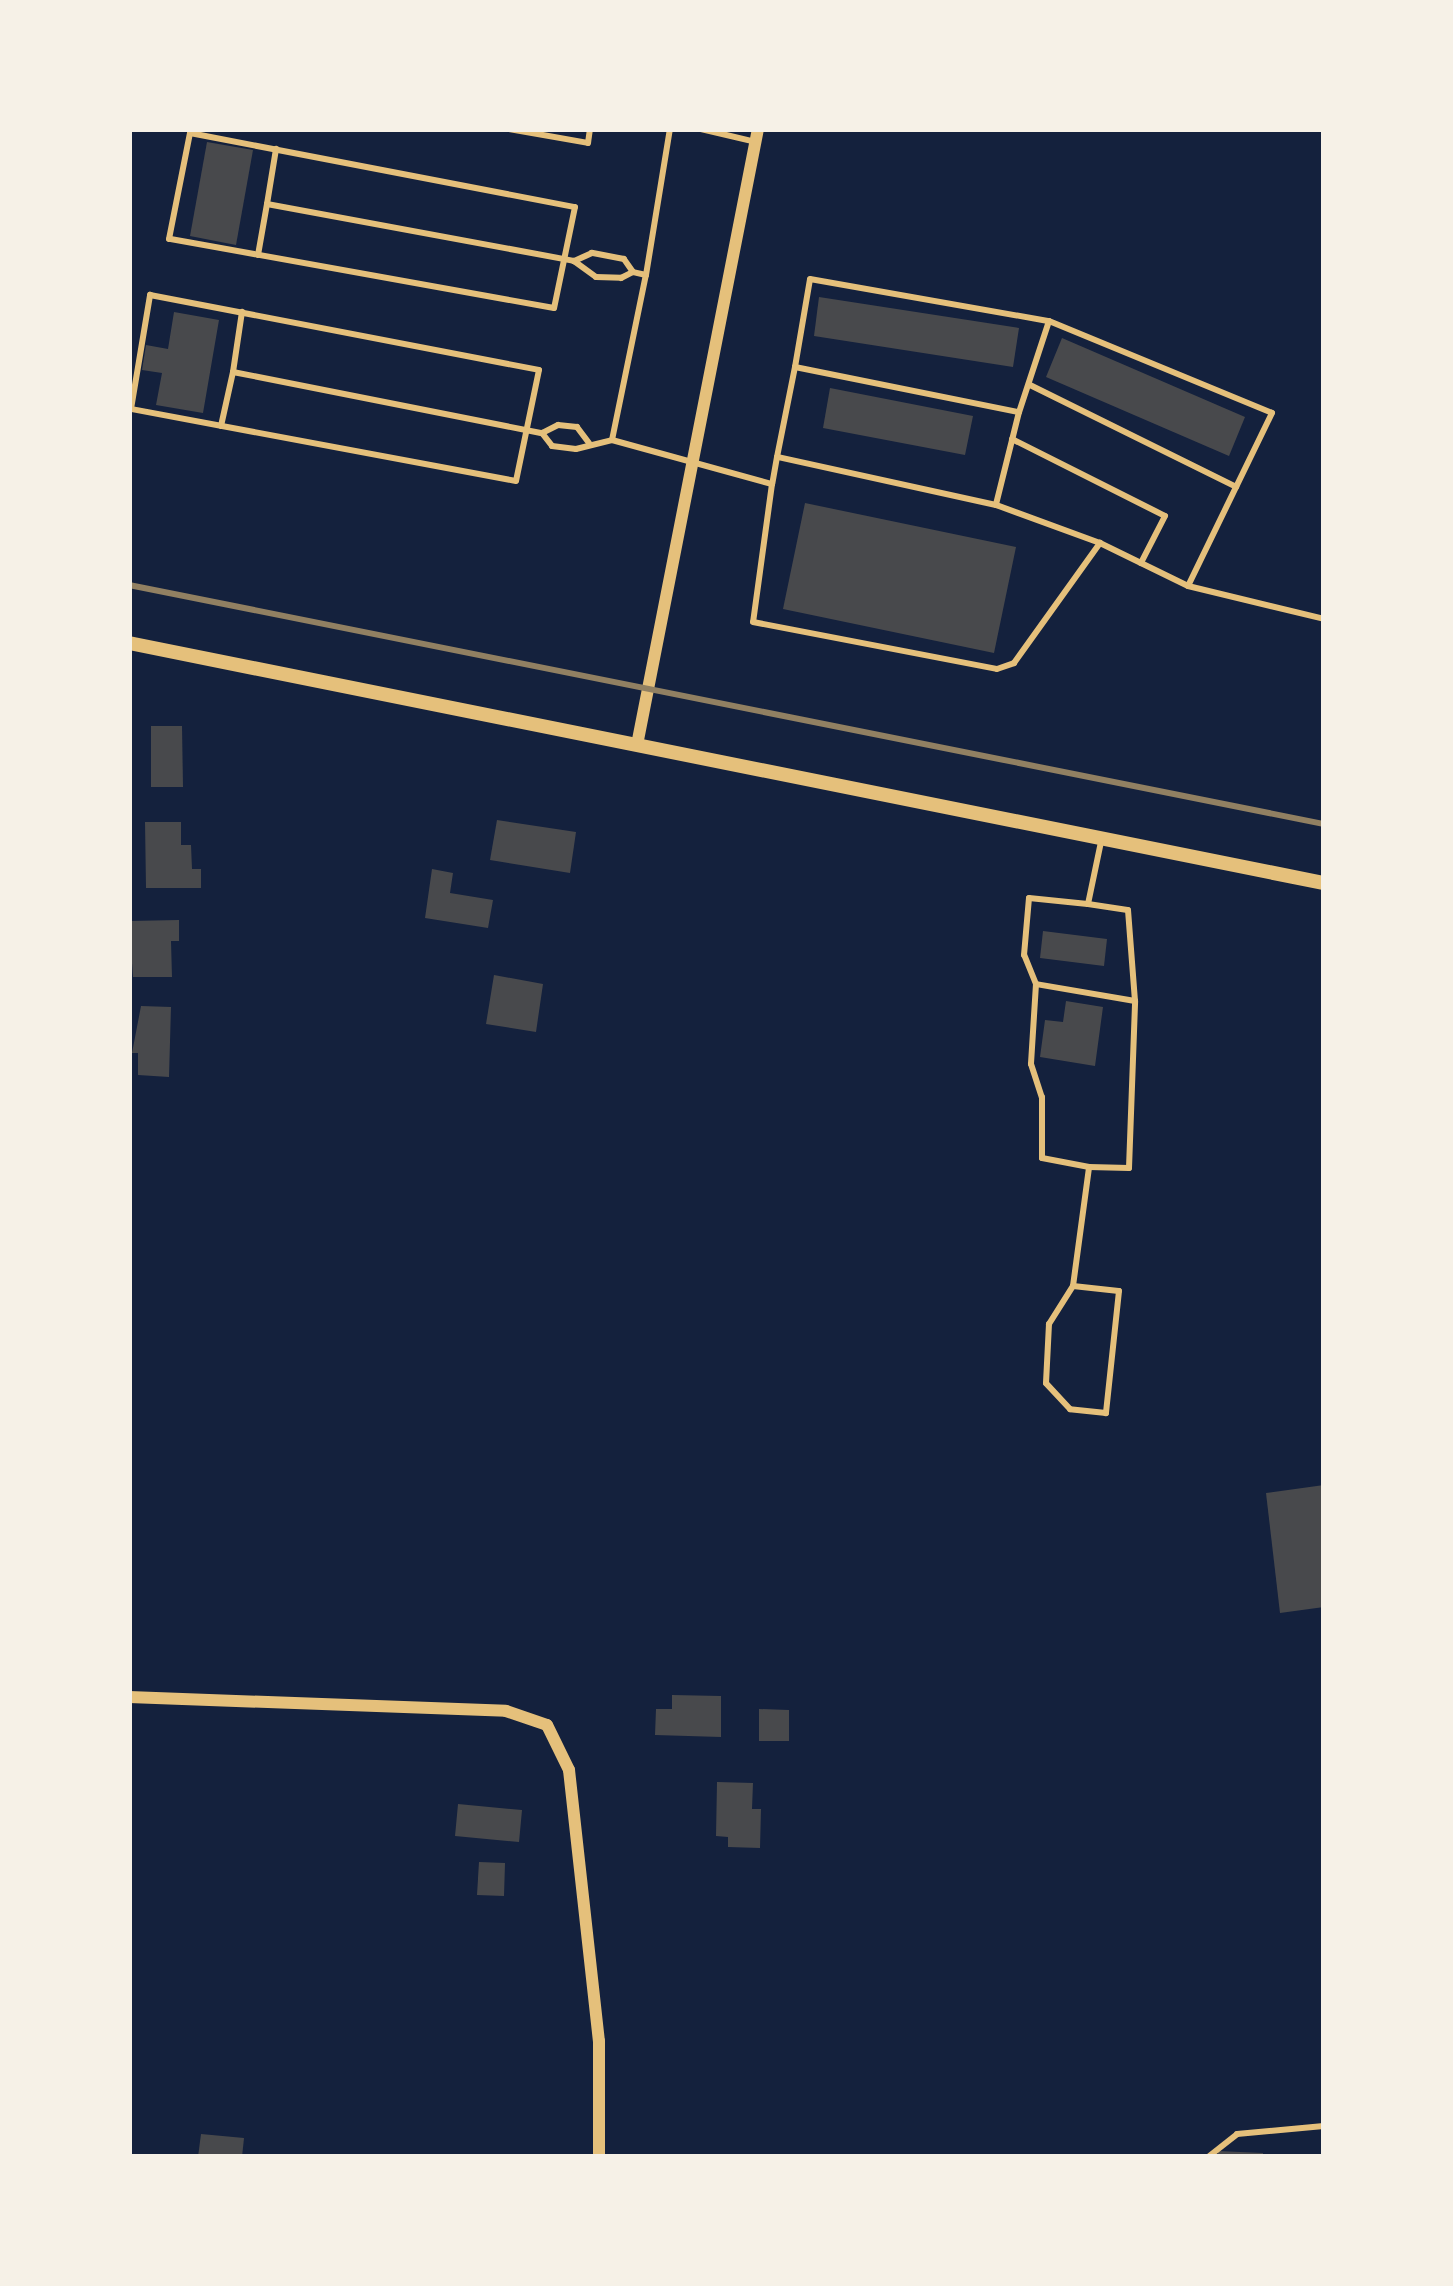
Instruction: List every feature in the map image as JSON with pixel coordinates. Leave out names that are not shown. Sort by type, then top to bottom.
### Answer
[{"type":"street","points":[[637,745],[757,136]]},
{"type":"street","points":[[129,643],[1324,883]]},
{"type":"street","points":[[129,1697],[506,1711],[538,1719],[565,1754],[600,2060],[599,2157]]},
{"type":"lane","points":[[509,129],[588,143],[590,129]]},
{"type":"lane","points":[[612,440],[670,129]]},
{"type":"lane","points":[[701,129],[757,136]]},
{"type":"lane","points":[[190,133],[575,207],[554,308],[258,255],[169,239],[190,133]]},
{"type":"lane","points":[[258,255],[276,149]]},
{"type":"lane","points":[[267,204],[562,258],[596,277],[646,274]]},
{"type":"lane","points":[[574,261],[592,253],[624,259],[634,272]]},
{"type":"lane","points":[[1100,543],[1014,664],[997,669],[753,622],[772,484],[810,279],[1049,321],[1272,413],[1188,586]]},
{"type":"lane","points":[[150,295],[538,370],[530,430],[516,481],[221,426],[131,409],[150,295]]},
{"type":"lane","points":[[221,426],[242,312]]},
{"type":"lane","points":[[996,505],[1019,412],[1049,321]]},
{"type":"lane","points":[[795,368],[1019,412]]},
{"type":"lane","points":[[232,372],[530,430],[542,434],[552,446],[576,449],[612,440],[772,484]]},
{"type":"lane","points":[[1029,384],[1236,488]]},
{"type":"lane","points":[[542,434],[559,424],[577,427],[589,443]]},
{"type":"lane","points":[[1012,439],[1165,516],[1141,563]]},
{"type":"lane","points":[[777,458],[996,505],[1100,543],[1188,586],[1324,619]]},
{"type":"lane","points":[[1088,904],[1102,838]]},
{"type":"lane","points":[[1029,898],[1088,904],[1128,910],[1135,1001],[1129,1168],[1042,1158],[1042,1097],[1031,1064],[1036,984],[1024,955],[1029,898]]},
{"type":"lane","points":[[1036,984],[1135,1001]]},
{"type":"lane","points":[[1073,1286],[1119,1291],[1106,1413],[1070,1409],[1046,1383],[1049,1324],[1073,1286],[1090,1167]]},
{"type":"lane","points":[[1208,2157],[1237,2134],[1324,2126]]},
{"type":"building","points":[[207,142],[253,150],[236,245],[190,236]]},
{"type":"building","points":[[819,297],[1019,328],[1013,367],[814,336]]},
{"type":"building","points":[[174,312],[219,320],[203,413],[156,405],[162,373],[142,370],[146,345],[168,349]]},
{"type":"building","points":[[1062,338],[1245,417],[1229,456],[1046,377]]},
{"type":"building","points":[[830,388],[973,416],[965,455],[823,428]]},
{"type":"building","points":[[805,503],[1016,547],[994,653],[783,609]]},
{"type":"building","points":[[151,726],[182,726],[183,787],[151,787]]},
{"type":"building","points":[[497,820],[576,832],[570,873],[490,860]]},
{"type":"building","points":[[145,822],[181,822],[181,845],[191,845],[192,869],[201,869],[201,888],[146,888]]},
{"type":"building","points":[[432,869],[453,873],[450,893],[493,900],[488,928],[425,918]]},
{"type":"building","points":[[179,920],[179,941],[171,941],[172,977],[133,977],[129,921]]},
{"type":"building","points":[[1043,931],[1107,939],[1104,966],[1040,958]]},
{"type":"building","points":[[494,975],[543,984],[536,1032],[486,1024]]},
{"type":"building","points":[[1066,1001],[1103,1007],[1095,1066],[1040,1057],[1045,1020],[1063,1022]]},
{"type":"building","points":[[141,1006],[171,1007],[169,1077],[138,1075],[138,1053],[132,1053]]},
{"type":"building","points":[[1324,1485],[1324,1607],[1280,1613],[1266,1493]]},
{"type":"building","points":[[672,1695],[721,1696],[721,1737],[655,1735],[656,1709],[672,1709]]},
{"type":"building","points":[[759,1709],[789,1710],[789,1741],[759,1741]]},
{"type":"building","points":[[717,1782],[753,1783],[752,1809],[761,1809],[760,1848],[728,1847],[728,1837],[716,1836]]},
{"type":"building","points":[[458,1804],[522,1810],[519,1842],[455,1836]]},
{"type":"building","points":[[479,1862],[505,1863],[504,1896],[477,1895]]},
{"type":"building","points":[[201,2134],[244,2138],[242,2157],[198,2157]]},
{"type":"building","points":[[1218,2151],[1263,2153],[1263,2157],[1218,2157]]},
{"type":"railway","points":[[129,585],[1324,824]]}]
